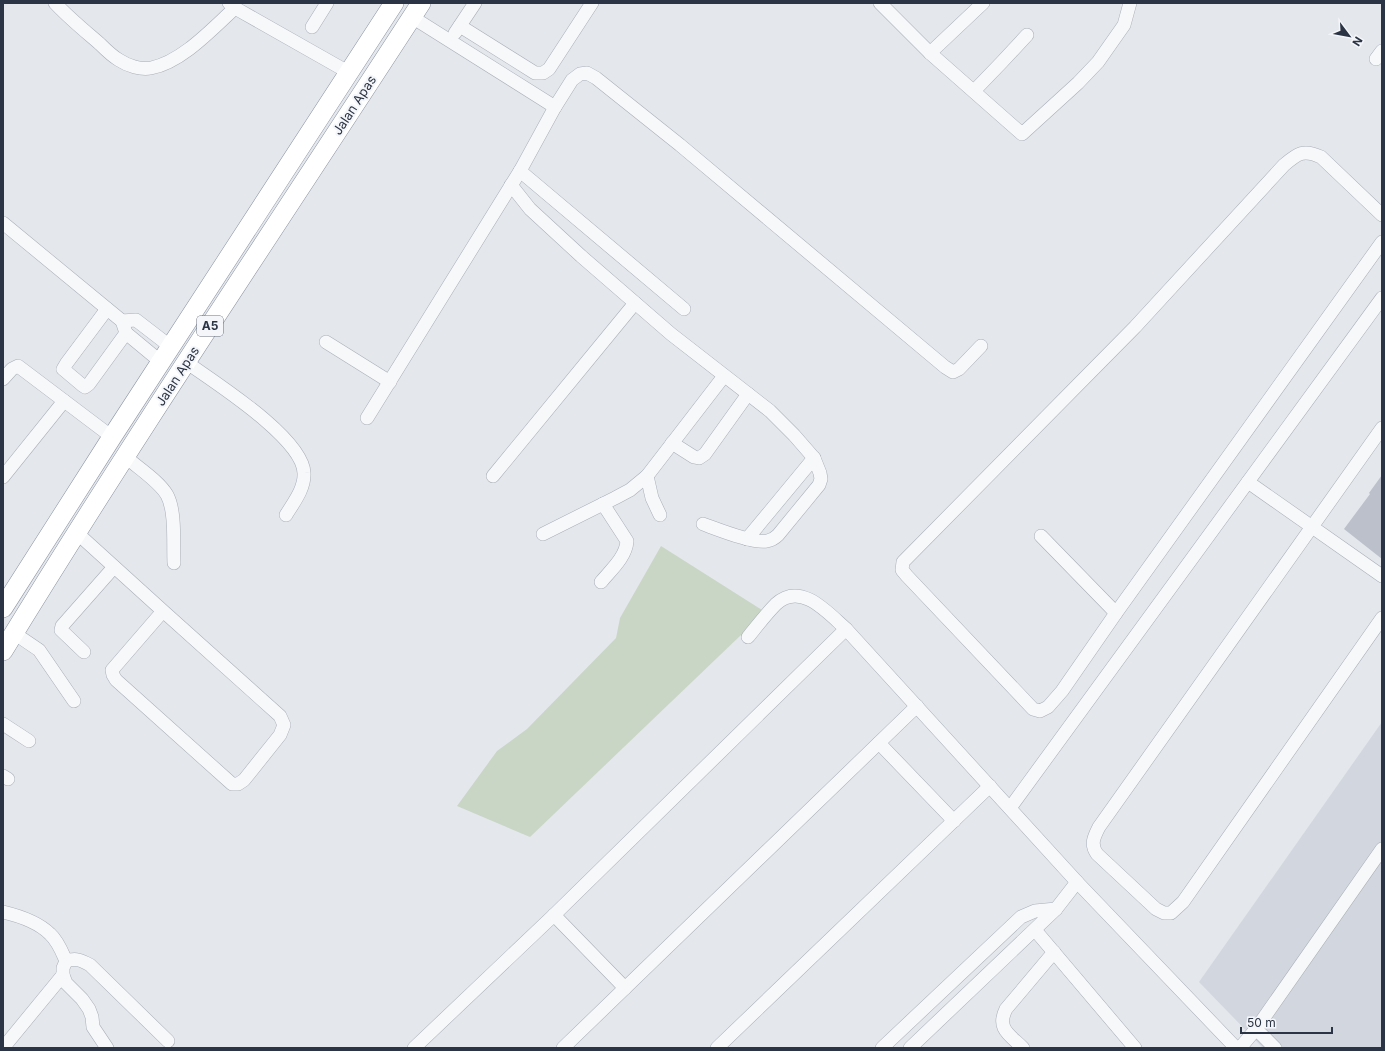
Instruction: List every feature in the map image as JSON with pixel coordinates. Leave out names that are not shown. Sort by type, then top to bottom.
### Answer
[{"type":"highway","name":"Jalan Apas","points":[[3,608],[393,3]]},
{"type":"highway","name":"Jalan Apas","points":[[3,652],[126,457],[192,366],[304,182],[416,10]]},
{"type":"highway","points":[[256,216],[266,220],[272,218],[295,184],[304,182]]},
{"type":"highway","points":[[41,547],[52,537],[61,532],[77,533]]},
{"type":"street","points":[[55,3],[118,60],[135,67],[150,68],[181,55],[207,34],[232,6],[348,72]]},
{"type":"street","points":[[312,27],[327,3]]},
{"type":"street","points":[[450,41],[475,3]]},
{"type":"street","points":[[460,26],[535,73],[543,73],[549,69],[592,3]]},
{"type":"street","points":[[880,3],[930,52],[1022,134],[1078,84],[1098,62],[1124,25],[1130,3]]},
{"type":"street","points":[[930,52],[983,3]]},
{"type":"street","points":[[416,10],[450,41],[555,107]]},
{"type":"street","points":[[974,91],[1027,35]]},
{"type":"street","points":[[367,418],[520,171],[555,107],[572,80],[580,74],[587,73],[596,78],[686,150],[945,367],[953,372],[959,369],[981,346]]},
{"type":"street","points":[[1382,215],[1321,157],[1307,152],[1294,156],[1284,165],[1135,328],[903,562],[902,570],[907,576],[1032,709],[1040,711],[1055,701],[1116,613],[1382,242]]},
{"type":"street","points":[[520,171],[684,309]]},
{"type":"street","points":[[511,185],[530,209],[581,256],[724,376],[770,411],[814,458],[821,478],[819,485],[778,535],[772,540],[765,542],[748,539],[703,524]]},
{"type":"street","points":[[5,229],[107,309],[124,327],[166,355]]},
{"type":"street","points":[[1010,808],[1382,298]]},
{"type":"street","points":[[493,476],[635,302]]},
{"type":"street","points":[[107,309],[63,369],[85,387],[89,384],[124,327],[136,320],[166,355]]},
{"type":"street","points":[[326,342],[390,382]]},
{"type":"street","points":[[3,379],[12,369],[18,366],[112,437]]},
{"type":"street","points":[[192,366],[265,419],[282,436],[298,458],[304,472],[303,482],[298,495],[286,515]]},
{"type":"street","points":[[543,534],[630,490],[647,476],[724,376]]},
{"type":"street","points":[[672,443],[694,457],[699,458],[705,454],[748,394]]},
{"type":"street","points":[[3,477],[64,401]]},
{"type":"street","points":[[1382,428],[1099,827],[1092,841],[1093,849],[1097,854],[1156,910],[1164,913],[1171,913],[1183,902],[1382,618]]},
{"type":"street","points":[[126,457],[156,483],[166,495],[172,508],[174,564]]},
{"type":"street","points":[[748,539],[814,458]]},
{"type":"street","points":[[647,476],[652,498],[660,515]]},
{"type":"street","points":[[1248,482],[1382,576]]},
{"type":"street","points":[[601,582],[619,561],[626,548],[627,541],[603,504]]},
{"type":"street","points":[[77,533],[280,716],[284,725],[280,735],[244,780],[238,784],[232,784],[116,680],[113,675],[112,670],[163,611]]},
{"type":"street","points":[[1041,536],[1116,613]]},
{"type":"street","points":[[84,652],[61,630],[62,626],[114,567]]},
{"type":"street","points":[[748,637],[776,604],[785,598],[802,597],[816,602],[846,629],[1077,882],[1236,1048]]},
{"type":"street","points":[[414,1048],[554,915],[846,629]]},
{"type":"street","points":[[14,633],[39,650],[74,702]]},
{"type":"street","points":[[563,1048],[917,706]]},
{"type":"street","points":[[3,724],[29,741]]},
{"type":"street","points":[[879,743],[954,821]]},
{"type":"street","points":[[717,1048],[990,786]]},
{"type":"street","points":[[1240,1048],[1256,1029],[1382,849]]},
{"type":"street","points":[[910,1048],[1035,930],[1056,909],[1077,882]]},
{"type":"street","points":[[882,1048],[1021,917],[1035,911],[1056,909]]},
{"type":"street","points":[[3,912],[27,919],[51,935],[66,961]]},
{"type":"street","points":[[554,915],[625,988]]},
{"type":"street","points":[[1035,930],[1135,1048]]},
{"type":"street","points":[[1023,1048],[1005,1030],[1002,1023],[1002,1017],[1006,1009],[1054,952]]},
{"type":"street","points":[[66,961],[74,959],[82,960],[90,965],[168,1041]]},
{"type":"street","points":[[66,961],[63,968],[63,975],[66,983],[82,999],[89,1009],[93,1027],[100,1045]]},
{"type":"street","points":[[3,1048],[63,975]]},
{"type":"street","points":[[1256,1029],[1275,1048]]},
{"type":"shaded area","points":[[1382,722],[1382,1048],[1263,1048],[1199,982]]},
{"type":"green space","points":[[661,546],[765,612],[530,837],[457,806],[497,751],[527,729],[616,638],[620,618]]},
{"type":"building","points":[[1382,475],[1382,559],[1344,529]]}]
